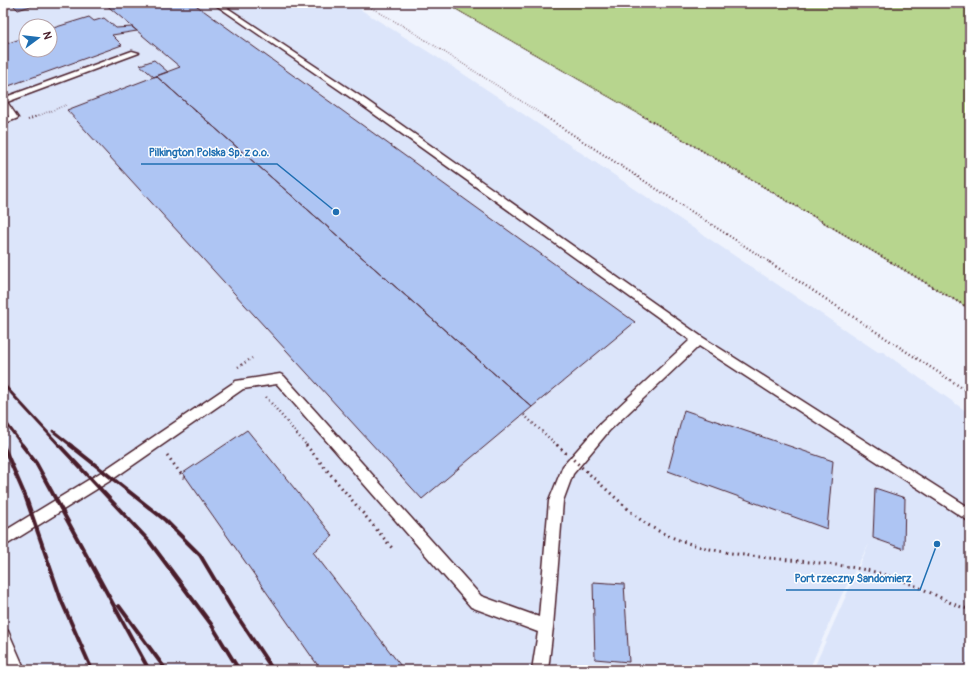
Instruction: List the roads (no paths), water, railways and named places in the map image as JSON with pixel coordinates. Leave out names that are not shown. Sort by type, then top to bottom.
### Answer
[{"type":"lane","points":[[216,3],[370,107],[698,340],[970,516]]},
{"type":"lane","points":[[3,122],[14,118],[3,102],[135,53]]},
{"type":"lane","points":[[540,670],[546,627],[556,501],[568,470],[605,427],[698,340]]},
{"type":"lane","points":[[3,540],[108,476],[240,384],[280,379],[476,602],[546,627]]},
{"type":"lane","points":[[3,636],[17,670]]},
{"type":"railway","points":[[3,384],[60,446]]},
{"type":"railway","points":[[3,419],[23,446]]},
{"type":"railway","points":[[53,431],[72,446]]},
{"type":"railway","points":[[3,445],[26,498],[62,602],[92,670]]},
{"type":"railway","points":[[22,445],[36,463],[149,670]]},
{"type":"railway","points":[[59,445],[149,541],[211,624],[239,670]]},
{"type":"railway","points":[[70,445],[165,520],[200,555],[231,607],[273,670]]},
{"type":"railway","points":[[119,606],[166,670]]},
{"type":"place","name":"Pilkington Polska Sp. z o.o.","points":[[336,212]]},
{"type":"place","name":"Port rzeczny Sandomierz","points":[[937,544]]}]
